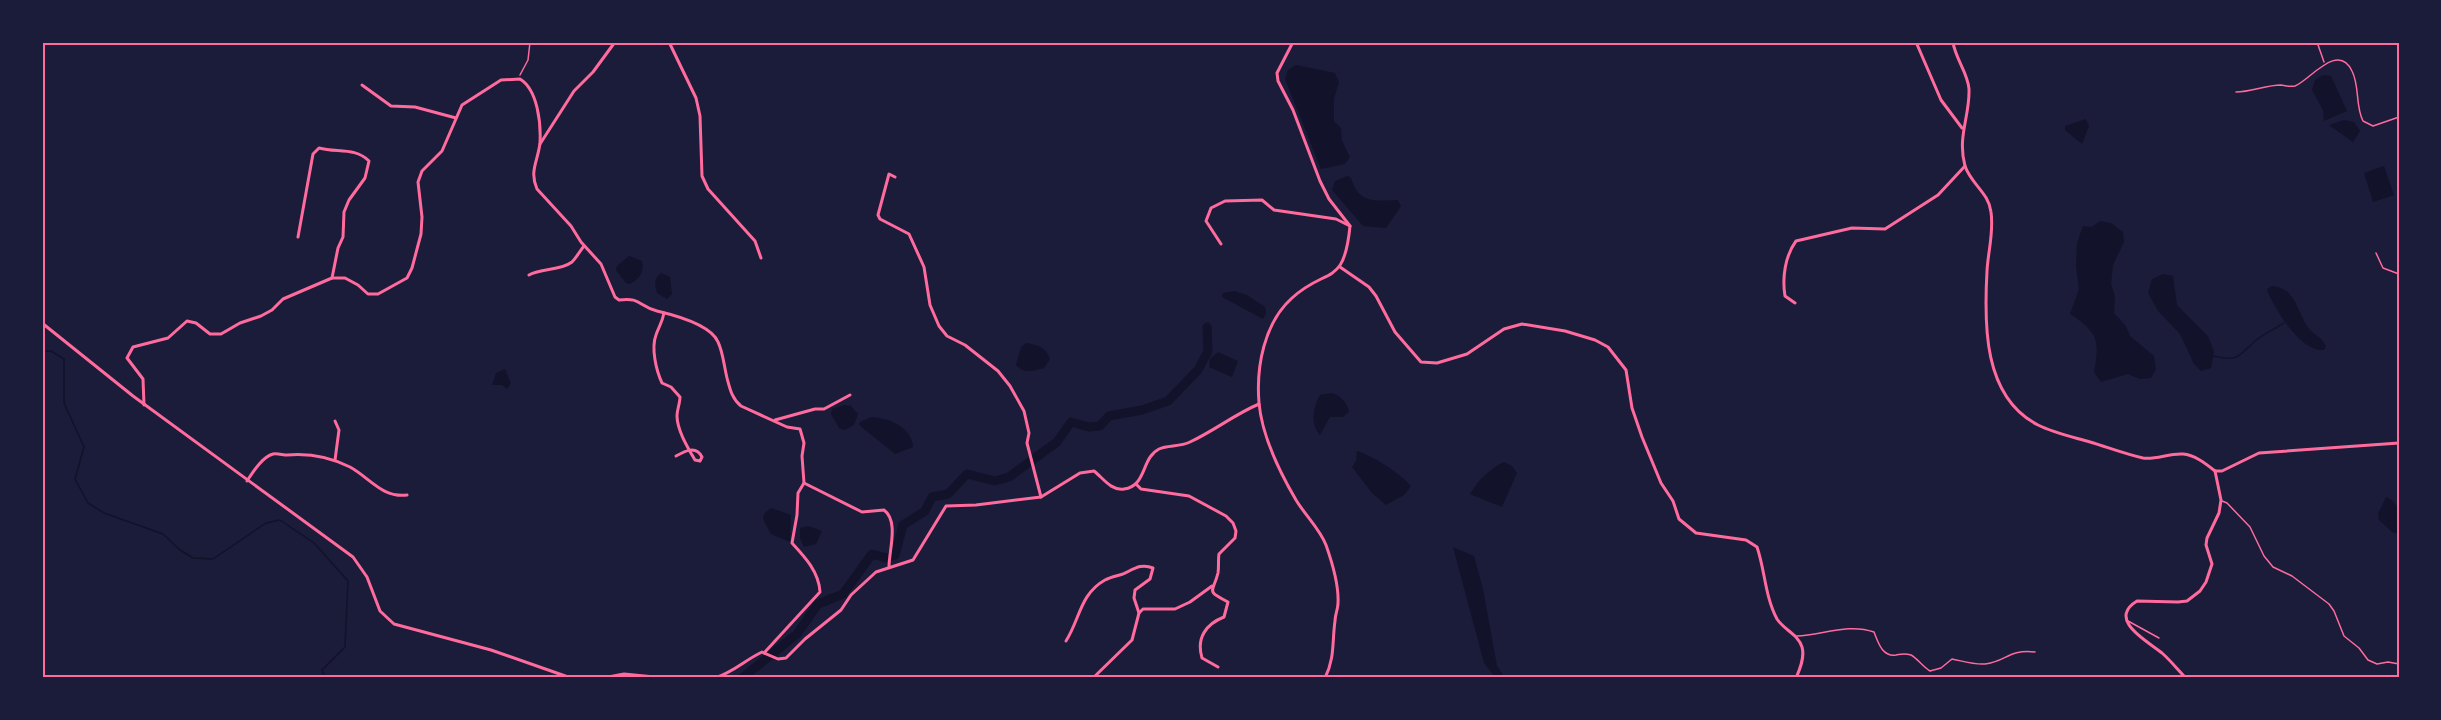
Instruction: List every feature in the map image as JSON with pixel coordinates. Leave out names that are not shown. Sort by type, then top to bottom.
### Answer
[{"type":"street","points":[[615,42],[593,72],[574,91],[540,145],[533,164],[534,182],[537,189],[572,226],[584,246],[601,264],[615,297],[620,300],[637,299],[642,305],[690,320],[712,333],[718,340],[730,392],[735,402],[787,427],[800,429],[804,443],[802,456],[804,483],[798,493],[792,543],[806,558],[820,582],[820,592],[765,653],[751,658],[734,671],[715,678]]},
{"type":"street","points":[[669,42],[696,98],[700,116],[702,176],[708,189],[756,241],[761,258]]},
{"type":"street","points":[[1293,42],[1277,73],[1278,81],[1313,157],[1320,181],[1329,199],[1350,226],[1340,267],[1330,277],[1301,290],[1281,310],[1261,356],[1258,375],[1259,404],[1267,438],[1280,470],[1296,500],[1327,547],[1338,590],[1335,648],[1331,666],[1325,678]]},
{"type":"street","points":[[1916,42],[1941,100],[1962,128]]},
{"type":"street","points":[[1953,42],[1969,87],[1968,106],[1962,128],[1965,166],[1988,198],[1991,210],[1993,231],[1987,268],[1987,322],[1995,376],[2004,395],[2020,412],[2038,425],[2057,432],[2145,458],[2183,454],[2195,458],[2215,471],[2222,471],[2259,453],[2399,443]]},
{"type":"street","points":[[144,405],[143,379],[127,358],[133,347],[168,338],[188,321],[196,323],[210,334],[221,334],[272,310],[283,298],[332,278],[345,278],[368,294],[378,294],[407,278],[421,234],[419,177],[442,151],[462,105],[501,80],[518,78],[524,81],[531,90],[540,127],[540,145]]},
{"type":"street","points":[[362,85],[391,106],[415,107],[456,118]]},
{"type":"street","points":[[298,237],[313,154],[316,149],[355,151],[364,156],[369,161],[364,178],[344,212],[344,237],[338,248],[332,278]]},
{"type":"street","points":[[1795,303],[1785,296],[1782,281],[1796,241],[1852,228],[1884,229],[1938,195],[1965,166]]},
{"type":"street","points":[[895,177],[889,174],[878,215],[880,219],[909,234],[924,267],[930,305],[939,326],[948,336],[965,345],[998,371],[1010,386],[1024,411],[1029,433],[1027,442],[1041,497]]},
{"type":"street","points":[[1221,244],[1206,221],[1211,208],[1225,201],[1262,200],[1274,210],[1336,219],[1350,226]]},
{"type":"street","points":[[529,275],[541,270],[560,267],[572,261],[584,246]]},
{"type":"street","points":[[1340,267],[1372,291],[1383,306],[1395,332],[1421,362],[1437,363],[1467,354],[1504,329],[1522,324],[1565,331],[1595,340],[1608,348],[1626,370],[1632,408],[1639,430],[1661,483],[1673,501],[1679,519],[1696,533],[1746,540],[1757,547],[1770,602],[1778,620],[1796,636],[1803,649],[1803,658],[1796,678]]},
{"type":"street","points":[[663,313],[662,326],[656,334],[654,343],[657,368],[662,383],[671,387],[680,397],[677,417],[688,449],[695,460],[700,461],[702,457],[700,453],[688,449],[676,456]]},
{"type":"street","points":[[42,323],[144,405],[353,557],[367,577],[380,612],[393,624],[491,650],[571,678]]},
{"type":"street","points":[[775,420],[824,409],[850,395]]},
{"type":"street","points":[[765,653],[778,659],[790,656],[805,639],[841,610],[851,595],[876,572],[913,560],[946,506],[976,505],[1041,497],[1080,473],[1094,471],[1118,490],[1127,489],[1136,484],[1150,456],[1160,449],[1182,446],[1212,432],[1259,404]]},
{"type":"street","points":[[334,460],[339,430],[335,421]]},
{"type":"street","points":[[247,481],[254,469],[272,454],[303,453],[334,460],[352,468],[385,493],[407,495]]},
{"type":"street","points":[[2186,678],[2173,663],[2138,635],[2127,621],[2126,615],[2129,608],[2137,601],[2178,602],[2193,598],[2200,591],[2211,571],[2212,564],[2206,545],[2219,513],[2221,500],[2215,471]]},
{"type":"street","points":[[804,483],[862,512],[884,510],[890,514],[893,523],[889,567]]},
{"type":"street","points":[[1093,678],[1132,640],[1139,613],[1143,609],[1151,607],[1175,609],[1190,602],[1212,586],[1219,570],[1219,554],[1235,538],[1233,523],[1226,516],[1189,496],[1141,489],[1136,484]]},
{"type":"street","points":[[1066,641],[1074,629],[1079,608],[1092,589],[1107,579],[1139,566],[1149,566],[1153,568],[1150,579],[1135,590],[1134,598],[1139,613]]},
{"type":"street","points":[[1212,586],[1212,591],[1228,602],[1229,607],[1224,617],[1212,622],[1206,628],[1201,639],[1200,651],[1202,658],[1218,667]]},
{"type":"street","points":[[603,678],[624,675],[665,678]]},
{"type":"lane","points":[[2317,42],[2324,63]]},
{"type":"lane","points":[[2236,92],[2246,92],[2268,86],[2292,87],[2324,63],[2342,61],[2348,64],[2356,83],[2359,114],[2368,125],[2382,125],[2399,117]]},
{"type":"lane","points":[[2376,253],[2383,268],[2399,274]]},
{"type":"lane","points":[[2221,500],[2227,502],[2250,527],[2264,556],[2273,567],[2292,576],[2329,604],[2344,636],[2359,648],[2368,660],[2377,664],[2388,662],[2399,664]]},
{"type":"lane","points":[[2127,621],[2159,638]]},
{"type":"lane","points":[[1796,636],[1810,636],[1831,630],[1867,629],[1874,632],[1889,655],[1908,654],[1915,657],[1920,665],[1930,671],[1941,668],[1952,659],[1983,664],[1993,663],[2017,651],[2035,652]]},
{"type":"path","points":[[518,78],[528,60],[530,42]]},
{"type":"shaded area","points":[[1296,65],[1335,73],[1339,82],[1334,99],[1334,121],[1341,128],[1342,141],[1350,157],[1345,164],[1321,169],[1285,79],[1288,70]]},
{"type":"shaded area","points":[[2323,75],[2331,76],[2347,111],[2324,121],[2323,110],[2312,90],[2315,80]]},
{"type":"shaded area","points":[[2086,119],[2089,126],[2082,144],[2065,130],[2065,126]]},
{"type":"shaded area","points":[[2344,120],[2354,122],[2360,131],[2353,142],[2329,125]]},
{"type":"shaded area","points":[[2384,166],[2394,195],[2373,202],[2364,173]]},
{"type":"shaded area","points":[[1348,176],[1363,197],[1375,200],[1398,200],[1401,206],[1386,228],[1363,226],[1332,190],[1335,181]]},
{"type":"shaded area","points":[[2100,221],[2111,223],[2123,232],[2124,242],[2113,265],[2111,284],[2115,297],[2114,313],[2126,326],[2130,336],[2154,356],[2156,369],[2151,378],[2140,379],[2128,374],[2101,382],[2094,372],[2097,352],[2095,338],[2086,326],[2070,314],[2079,289],[2076,266],[2077,243],[2083,226],[2092,227]]},
{"type":"shaded area","points":[[629,256],[642,261],[640,275],[630,284],[626,283],[616,270],[617,266]]},
{"type":"shaded area","points":[[661,273],[670,277],[672,294],[667,299],[657,293],[655,284]]},
{"type":"shaded area","points":[[2163,274],[2173,276],[2177,305],[2208,336],[2214,352],[2211,368],[2201,371],[2194,364],[2180,334],[2158,311],[2148,293],[2152,279]]},
{"type":"shaded area","points":[[2271,286],[2279,287],[2290,295],[2307,326],[2326,346],[2324,350],[2315,349],[2306,344],[2290,328],[2267,290]]},
{"type":"shaded area","points":[[1234,291],[1247,295],[1265,307],[1266,313],[1263,319],[1222,297],[1223,293]]},
{"type":"shaded area","points":[[1026,343],[1044,349],[1050,359],[1044,368],[1025,371],[1016,365],[1021,347]]},
{"type":"shaded area","points":[[1218,352],[1238,361],[1232,377],[1209,367],[1210,359]]},
{"type":"shaded area","points":[[505,369],[511,383],[507,389],[502,385],[492,385],[496,373]]},
{"type":"shaded area","points":[[1331,393],[1343,400],[1349,412],[1343,417],[1330,417],[1320,435],[1314,421],[1316,405],[1320,395]]},
{"type":"shaded area","points":[[844,405],[851,406],[858,414],[854,425],[845,430],[839,428],[831,414],[832,409]]},
{"type":"shaded area","points":[[871,417],[885,419],[904,429],[912,440],[913,447],[895,454],[859,425],[860,422]]},
{"type":"shaded area","points":[[1357,451],[1386,466],[1406,481],[1411,486],[1404,495],[1386,505],[1372,493],[1352,467],[1356,461]]},
{"type":"shaded area","points":[[1504,462],[1512,466],[1517,473],[1502,507],[1470,494],[1484,475]]},
{"type":"shaded area","points":[[2386,497],[2398,508],[2399,534],[2392,532],[2379,520],[2378,514]]},
{"type":"shaded area","points":[[771,508],[791,515],[790,542],[771,534],[763,519],[764,514]]},
{"type":"shaded area","points":[[808,526],[822,531],[816,544],[804,547],[800,538],[800,528]]},
{"type":"shaded area","points":[[1453,547],[1474,556],[1483,589],[1497,666],[1505,678],[1496,678],[1484,663]]},
{"type":"waterway","points":[[2213,356],[2237,357],[2258,338],[2284,323]]},
{"type":"waterway","points":[[742,678],[797,634],[818,604],[843,594],[872,554],[886,558],[895,555],[903,525],[925,511],[932,497],[948,494],[967,474],[995,481],[1009,477],[1057,442],[1071,422],[1089,427],[1100,426],[1109,416],[1142,410],[1168,401],[1198,370],[1208,351],[1207,327]]},
{"type":"waterway","points":[[42,351],[51,351],[64,359],[64,403],[84,447],[75,479],[88,503],[104,513],[163,534],[180,550],[193,558],[213,559],[266,523],[280,520],[314,543],[348,581],[345,647],[322,670],[325,678]]}]
